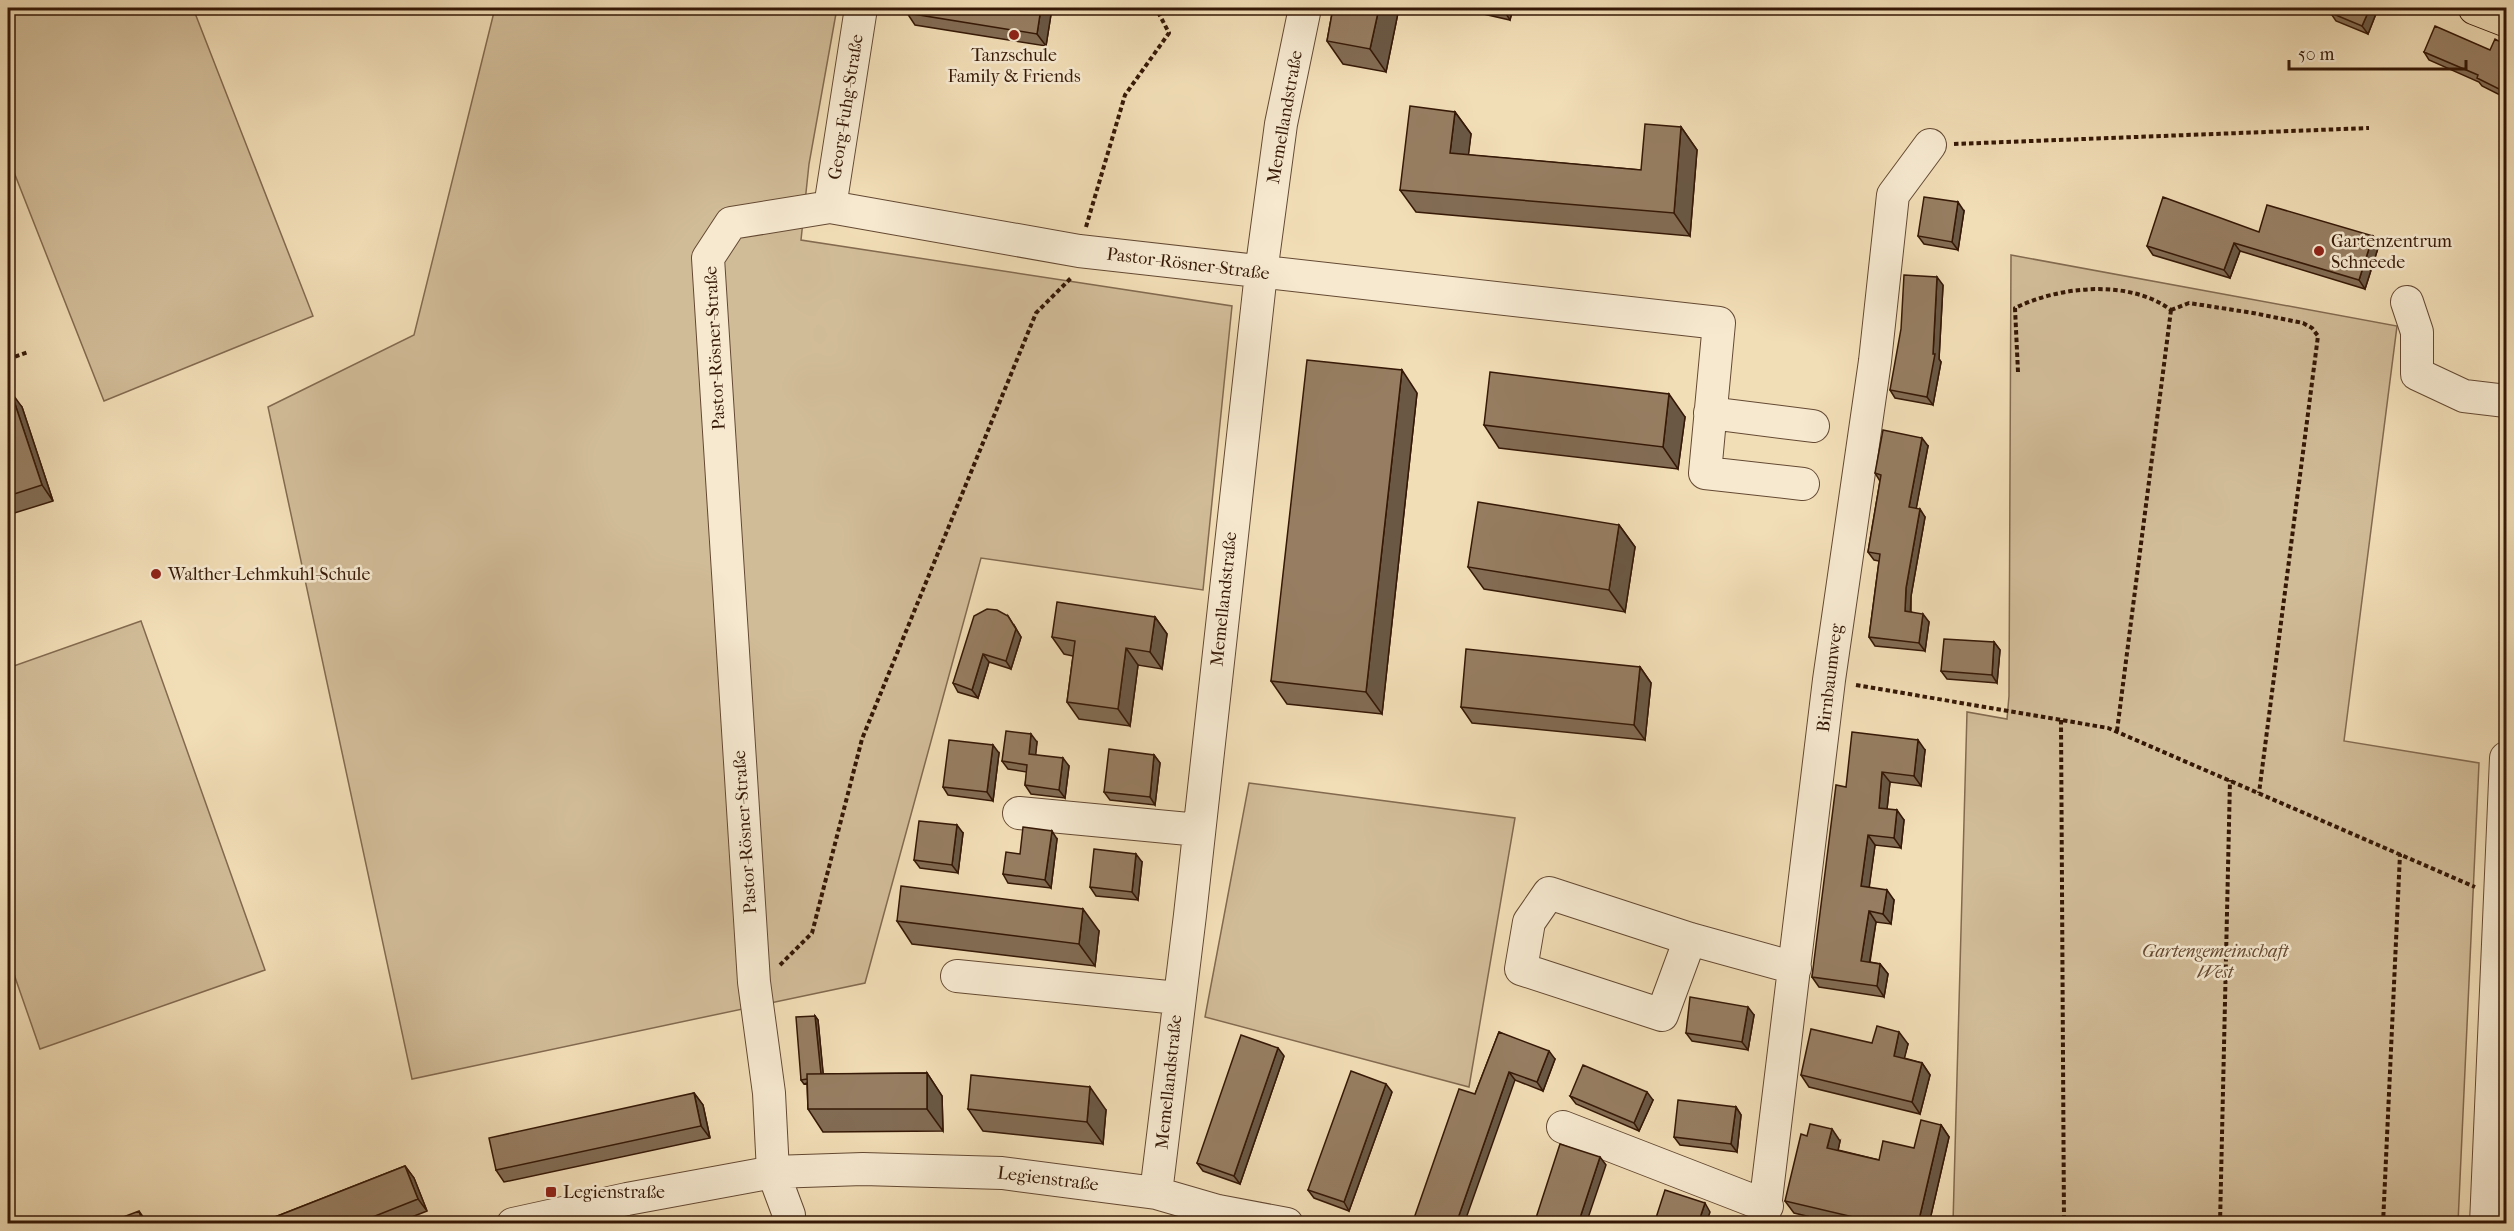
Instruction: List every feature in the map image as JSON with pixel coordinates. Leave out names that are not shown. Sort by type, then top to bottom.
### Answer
[{"type":"street","name":"Georg-Fuhg-Straße","points":[[830,207],[861,8]]},
{"type":"street","name":"Memellandstraße","points":[[1156,1193],[1261,273],[1281,124],[1305,8]]},
{"type":"street","name":"Birnbaumweg","points":[[1765,1215],[1829,680],[1875,360],[1893,195],[1930,145]]},
{"type":"street","name":"Pastor-Rösner-Straße","points":[[788,1224],[789,1215],[773,1172],[769,1093],[754,982],[708,258],[731,223],[830,207],[1079,251],[1719,322],[1710,413]]},
{"type":"street","points":[[2407,302],[2417,332],[2417,374],[2464,396],[2506,401]]},
{"type":"street","points":[[1803,484],[1705,474],[1710,413],[1813,426]]},
{"type":"street","points":[[2486,1224],[2506,758]]},
{"type":"street","points":[[1019,813],[1199,830]]},
{"type":"street","points":[[1690,939],[1662,1015],[1521,969],[1529,922],[1549,892],[1690,939],[1795,968]]},
{"type":"street","points":[[957,976],[1178,998]]},
{"type":"street","points":[[1563,1127],[1765,1215]]},
{"type":"street","name":"Legienstraße","points":[[513,1224],[627,1199],[773,1172],[863,1169],[1002,1173],[1156,1193],[1216,1217],[1287,1224]]},
{"type":"path","points":[[754,982],[786,961],[812,933],[862,739],[870,718],[1036,313],[1075,273],[1079,251],[1125,95],[1169,33],[1156,8]]},
{"type":"path","points":[[1930,145],[2369,128]]},
{"type":"path","points":[[2018,372],[2015,308],[2023,304],[2046,296],[2085,290],[2128,291],[2155,298],[2171,310]]},
{"type":"path","points":[[2171,310],[2188,303],[2253,313],[2303,323],[2312,328],[2318,336],[2259,793]]},
{"type":"path","points":[[2116,731],[2171,310]]},
{"type":"path","points":[[8,359],[28,351]]},
{"type":"path","points":[[1829,680],[2116,731],[2500,898]]},
{"type":"path","points":[[2061,720],[2064,1224]]},
{"type":"path","points":[[2220,1224],[2230,780]]},
{"type":"path","points":[[2383,1224],[2400,854]]},
{"type":"green space","points":[[8,8],[193,8],[313,316],[104,401],[8,157]]},
{"type":"green space","points":[[495,8],[837,8],[809,164],[801,240],[1232,306],[1203,590],[981,558],[865,983],[412,1079],[268,407],[414,335]]},
{"type":"green space","name":"Gartengemeinschaft West","points":[[2011,255],[2397,326],[2344,741],[2479,763],[2458,1223],[1953,1223],[1967,712],[2007,719],[2009,696]]},
{"type":"green space","points":[[141,621],[265,970],[40,1049],[8,957],[8,668]]},
{"type":"green space","points":[[1249,783],[1515,818],[1469,1087],[1205,1017]]},
{"type":"green space","points":[[2506,972],[2506,1223],[2493,1223]]},
{"type":"building","points":[[907,8],[1041,8],[1037,34],[907,13]]},
{"type":"building","points":[[1333,8],[1379,8],[1370,49],[1327,41]]},
{"type":"building","points":[[1486,8],[1505,8],[1504,11]]},
{"type":"building","points":[[2327,8],[2370,8],[2362,26],[2331,13],[2332,10]]},
{"type":"building","points":[[2435,26],[2490,50],[2495,39],[2506,45],[2505,92],[2477,78],[2478,75],[2424,52]]},
{"type":"building","points":[[1410,106],[1455,112],[1450,153],[1641,170],[1645,124],[1681,127],[1674,213],[1400,190]]},
{"type":"building","points":[[1924,197],[1958,202],[1952,242],[1918,236]]},
{"type":"building","points":[[2163,197],[2259,232],[2267,205],[2373,236],[2359,280],[2234,243],[2224,270],[2147,246]]},
{"type":"building","points":[[1904,275],[1937,277],[1933,354],[1935,354],[1927,397],[1890,390],[1901,329]]},
{"type":"building","points":[[1307,360],[1402,370],[1366,692],[1271,681]]},
{"type":"building","points":[[1490,372],[1669,394],[1663,447],[1484,425]]},
{"type":"building","points":[[11,392],[42,485],[8,496],[8,393]]},
{"type":"building","points":[[1883,430],[1922,438],[1909,507],[1920,509],[1906,588],[1905,611],[1923,614],[1919,643],[1869,637],[1880,554],[1868,552],[1881,475],[1875,473]]},
{"type":"building","points":[[1478,502],[1619,525],[1609,590],[1468,567]]},
{"type":"building","points":[[1057,602],[1155,617],[1150,652],[1126,648],[1118,709],[1067,702],[1075,641],[1052,637]]},
{"type":"building","points":[[987,609],[997,610],[1008,616],[1016,629],[1006,661],[983,654],[972,690],[953,683],[974,616]]},
{"type":"building","points":[[1944,639],[1994,642],[1992,675],[1941,671]]},
{"type":"building","points":[[1466,649],[1640,667],[1634,725],[1461,707]]},
{"type":"building","points":[[1006,731],[1031,734],[1029,754],[1063,758],[1059,790],[1025,785],[1027,765],[1002,761]]},
{"type":"building","points":[[1852,732],[1918,740],[1914,776],[1882,772],[1879,808],[1897,810],[1894,838],[1868,835],[1861,886],[1887,890],[1883,914],[1869,911],[1861,961],[1880,964],[1877,986],[1812,977],[1836,785],[1846,787]]},
{"type":"building","points":[[949,740],[993,745],[987,792],[943,787]]},
{"type":"building","points":[[1109,749],[1154,755],[1150,797],[1104,792]]},
{"type":"building","points":[[919,821],[957,825],[952,865],[914,860]]},
{"type":"building","points":[[1023,827],[1052,831],[1045,880],[1003,874],[1006,852],[1020,854]]},
{"type":"building","points":[[1094,849],[1136,854],[1132,892],[1090,887]]},
{"type":"building","points":[[901,886],[1083,909],[1079,944],[897,921]]},
{"type":"building","points":[[1690,997],[1748,1007],[1742,1042],[1686,1033]]},
{"type":"building","points":[[815,1016],[821,1074],[807,1074],[807,1079],[801,1080],[796,1017]]},
{"type":"building","points":[[1877,1026],[1899,1032],[1894,1056],[1922,1063],[1912,1102],[1801,1075],[1811,1029],[1872,1043]]},
{"type":"building","points":[[1499,1032],[1549,1051],[1537,1082],[1509,1072],[1456,1224],[1412,1224],[1459,1089],[1475,1094]]},
{"type":"building","points":[[1241,1035],[1278,1048],[1234,1176],[1197,1163]]},
{"type":"building","points":[[1583,1065],[1647,1092],[1634,1123],[1570,1096]]},
{"type":"building","points":[[1351,1071],[1386,1084],[1344,1202],[1308,1190]]},
{"type":"building","points":[[927,1073],[927,1109],[808,1109],[807,1074]]},
{"type":"building","points":[[971,1075],[1090,1087],[1087,1122],[968,1109]]},
{"type":"building","points":[[694,1093],[701,1126],[496,1170],[489,1138]]},
{"type":"building","points":[[1678,1100],[1736,1107],[1731,1144],[1674,1137]]},
{"type":"building","points":[[1921,1120],[1941,1125],[1918,1224],[1883,1224],[1785,1201],[1801,1134],[1807,1136],[1810,1124],[1832,1129],[1827,1148],[1879,1160],[1883,1141],[1914,1148]]},
{"type":"building","points":[[1560,1144],[1600,1157],[1578,1224],[1534,1224]]},
{"type":"building","points":[[405,1166],[418,1199],[355,1224],[257,1224]]},
{"type":"building","points":[[1665,1190],[1705,1203],[1698,1224],[1654,1224]]},
{"type":"building","points":[[139,1211],[143,1224],[105,1224]]},
{"type":"place","name":"Tanzschule Family & Friends","points":[[1014,35]]},
{"type":"place","name":"Gartenzentrum Schneede","points":[[2319,251]]},
{"type":"place","name":"Walther-Lehmkuhl-Schule","points":[[156,574]]},
{"type":"place","name":"Legienstraße","points":[[551,1192]]}]
